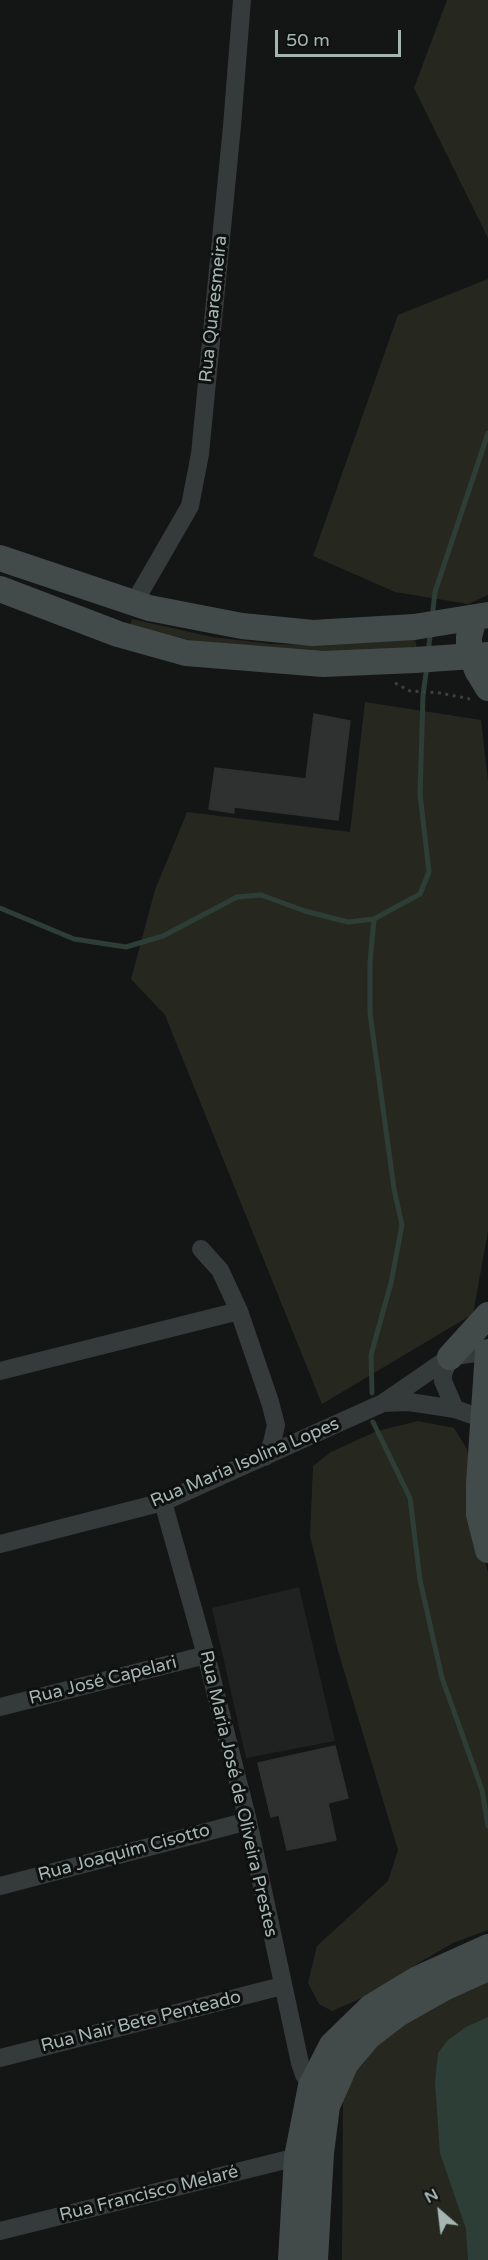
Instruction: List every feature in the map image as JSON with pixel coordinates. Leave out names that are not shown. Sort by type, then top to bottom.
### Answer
[{"type":"street","name":"Rua Quaresmeira","points":[[134,603],[190,506],[200,454],[242,0]]},
{"type":"street","points":[[0,558],[148,608],[242,626],[313,633],[414,627],[473,618],[469,637],[472,656],[485,691]]},
{"type":"street","points":[[0,589],[118,634],[186,653],[323,664],[472,656]]},
{"type":"street","points":[[201,1249],[220,1270],[239,1311],[276,1425],[272,1443],[265,1457]]},
{"type":"street","points":[[0,1371],[239,1311]]},
{"type":"street","points":[[455,1409],[443,1382],[443,1374],[450,1357],[488,1316]]},
{"type":"street","points":[[450,1357],[474,1353],[488,1356],[479,1514],[488,1551]]},
{"type":"street","name":"Rua Maria Isolina Lopes","points":[[0,1544],[163,1502],[383,1403],[450,1357]]},
{"type":"street","name":"Rua Maria Isolina Lopes","points":[[383,1403],[410,1402],[455,1409],[485,1421]]},
{"type":"street","name":"Rua Maria José de Oliveira Prestes","points":[[163,1502],[206,1655],[248,1821],[300,2063],[311,2086],[327,2106]]},
{"type":"street","name":"Rua José Capelari","points":[[0,1707],[206,1655]]},
{"type":"street","name":"Rua Joaquim Cisotto","points":[[0,1886],[248,1821]]},
{"type":"street","points":[[315,2260],[309,2155],[311,2086],[332,2045],[371,2007],[417,1979],[488,1947]]},
{"type":"street","points":[[291,2260],[309,2155],[346,2063],[368,2037],[398,2014],[444,1988],[488,1968]]},
{"type":"street","name":"Rua Nair Bete Penteado","points":[[0,2058],[282,1986]]},
{"type":"street","name":"Rua Francisco Melaré","points":[[0,2231],[309,2155]]},
{"type":"path","points":[[412,691],[435,693],[485,691]]},
{"type":"shaded area","points":[[447,0],[488,0],[488,238],[414,88]]},
{"type":"shaded area","points":[[488,279],[488,595],[468,604],[395,592],[313,556],[398,315]]},
{"type":"shaded area","points":[[132,619],[212,637],[272,644],[307,645],[415,639],[418,653],[364,655],[218,647],[130,625]]},
{"type":"shaded area","points":[[365,702],[481,720],[488,781],[488,1231],[473,1314],[322,1404],[165,1015],[131,979],[155,890],[187,812],[350,832]]},
{"type":"shaded area","points":[[418,1421],[454,1428],[467,1449],[473,1485],[473,1520],[488,1572],[488,1930],[453,1943],[369,1995],[332,2011],[319,2004],[308,1983],[317,1946],[388,1881],[398,1850],[338,1651],[310,1536],[313,1466],[331,1452],[377,1431]]},
{"type":"shaded area","points":[[299,1587],[335,1741],[246,1758],[212,1608]]},
{"type":"shaded area","points":[[488,1981],[488,2260],[342,2260],[343,2097],[356,2067],[382,2038],[409,2016]]},
{"type":"shaded area","points":[[488,2017],[488,2260],[468,2260],[466,2229],[440,2153],[435,2082],[438,2053],[448,2040],[466,2027]]},
{"type":"building","points":[[314,714],[350,721],[338,820],[234,807],[234,813],[209,809],[215,768],[306,779]]},
{"type":"building","points":[[335,1746],[348,1798],[328,1803],[336,1840],[287,1850],[279,1815],[271,1817],[258,1763]]},
{"type":"waterway","points":[[432,618],[435,592],[488,433]]},
{"type":"waterway","points":[[428,651],[431,630]]},
{"type":"waterway","points":[[0,908],[74,939],[126,947],[163,936],[237,897],[261,895],[305,911],[348,922],[374,919],[420,894],[429,872],[420,794],[423,695],[427,666]]},
{"type":"waterway","points":[[372,1393],[371,1355],[391,1283],[402,1225],[394,1189],[370,1013],[370,962],[374,919]]},
{"type":"waterway","points":[[373,1422],[410,1498],[420,1580],[442,1678],[482,1790],[488,1826]]}]
